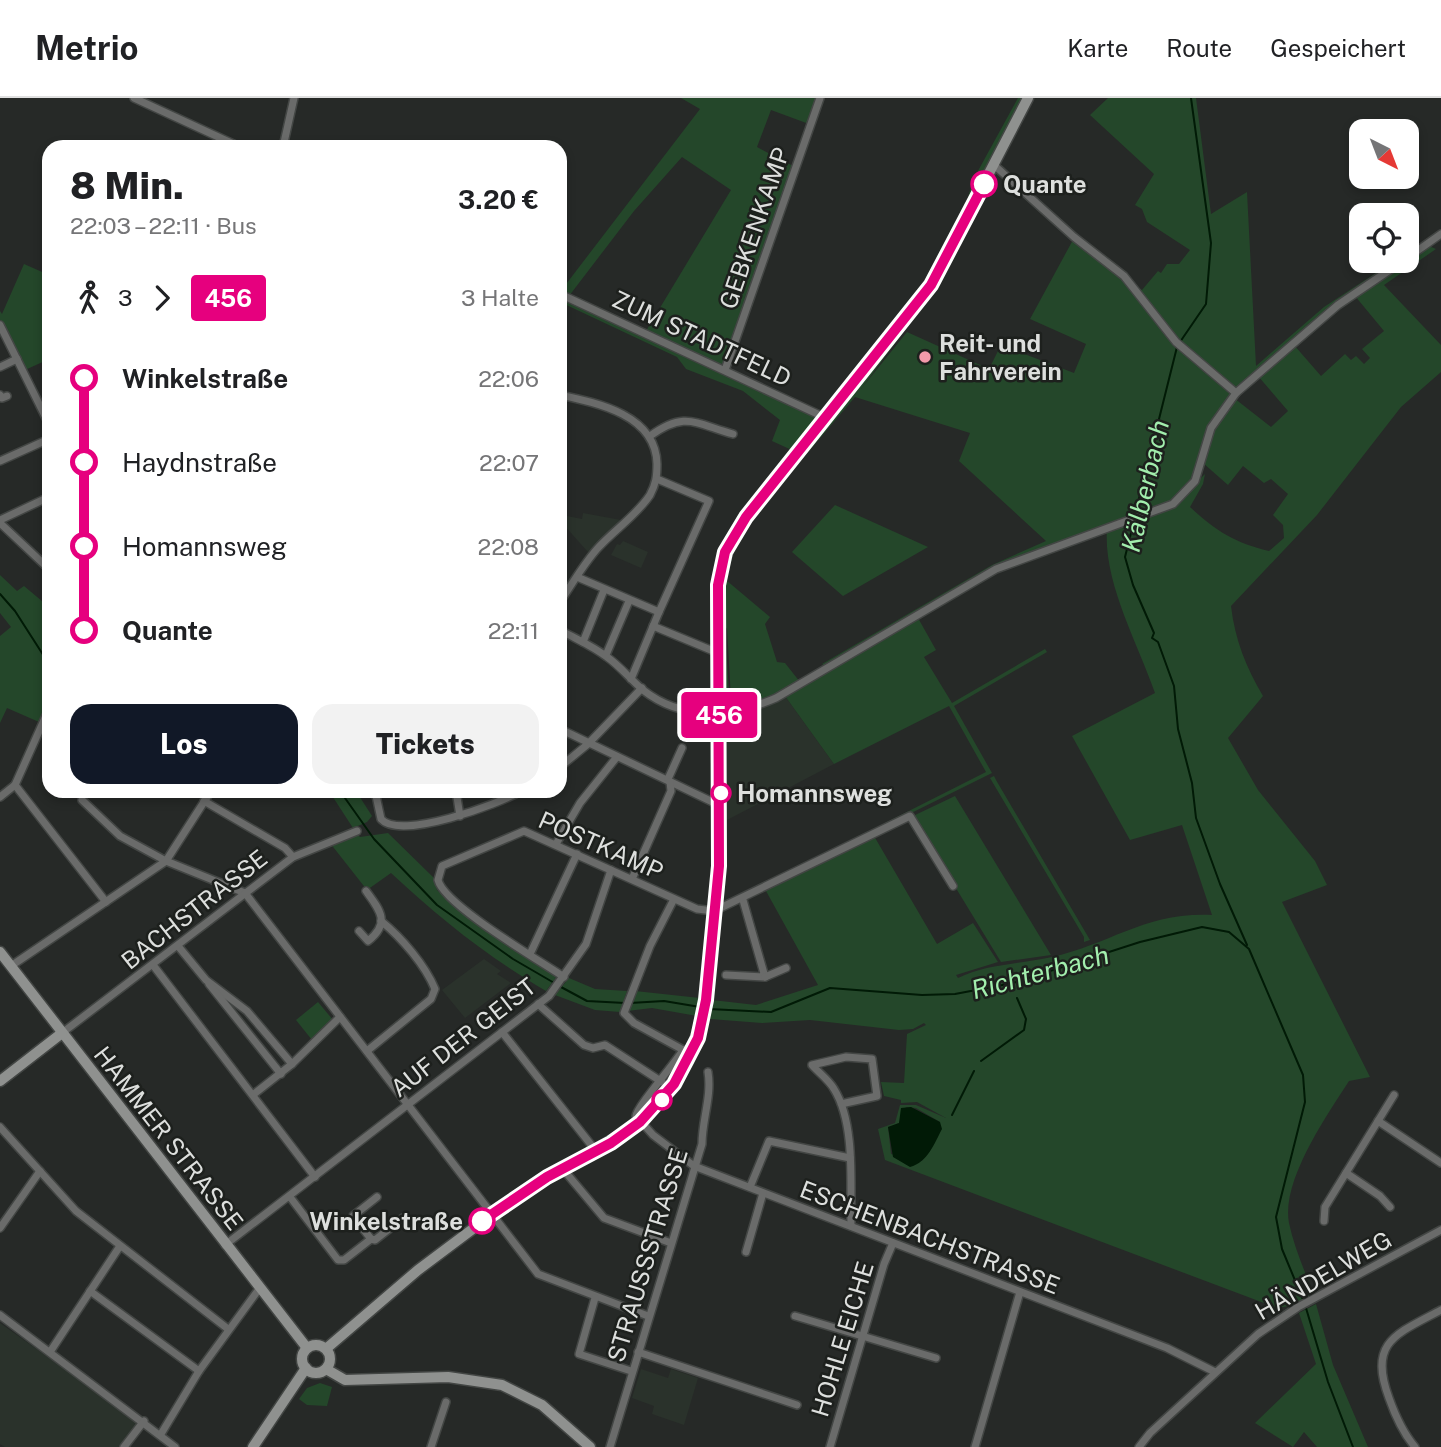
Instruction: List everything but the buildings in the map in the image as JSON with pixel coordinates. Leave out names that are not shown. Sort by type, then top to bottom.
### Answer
[{"type":"main road","points":[[327,1349],[418,1270],[492,1214],[562,1168],[596,1151],[640,1122],[667,1094],[705,1008],[715,911],[721,806],[718,585],[729,544],[754,506],[931,285],[1028,98]]},
{"type":"main road","name":"HAMMER STRASSE","points":[[0,952],[258,1289],[307,1348]]},
{"type":"main road","points":[[0,1082],[62,1033]]},
{"type":"main road","points":[[315,1344],[327,1349],[331,1357],[326,1369],[318,1373],[306,1368],[302,1360],[307,1348],[315,1344]]},
{"type":"main road","points":[[253,1447],[306,1368]]},
{"type":"main road","points":[[326,1369],[345,1380],[448,1377],[502,1385],[542,1405],[590,1447]]},
{"type":"street","points":[[134,98],[225,140]]},
{"type":"street","points":[[285,140],[294,98]]},
{"type":"street","name":"GEBKENKAMP","points":[[725,370],[820,98]]},
{"type":"street","points":[[994,165],[1074,237],[1124,276],[1179,344],[1236,393]]},
{"type":"street","points":[[1419,250],[1441,234]]},
{"type":"street","points":[[567,634],[606,655],[642,688],[676,708],[719,713],[748,708],[776,698],[996,569],[1173,504],[1189,490],[1200,469],[1211,428],[1236,393],[1338,305],[1386,273]]},
{"type":"street","name":"ZUM STADTFELD","points":[[567,297],[826,418]]},
{"type":"street","points":[[0,325],[42,410]]},
{"type":"street","points":[[0,367],[17,359]]},
{"type":"street","points":[[567,397],[608,407],[631,419],[650,436],[657,456],[657,479],[648,497],[597,549],[567,592]]},
{"type":"street","points":[[650,436],[671,421],[683,419],[733,434]]},
{"type":"street","points":[[0,461],[42,442]]},
{"type":"street","points":[[631,679],[709,501],[657,479]]},
{"type":"street","points":[[42,501],[0,522],[42,562]]},
{"type":"street","points":[[577,577],[659,612]]},
{"type":"street","points":[[583,642],[604,590]]},
{"type":"street","points":[[606,655],[629,601]]},
{"type":"street","points":[[653,626],[718,653]]},
{"type":"street","points":[[567,761],[588,744],[642,688]]},
{"type":"street","points":[[0,797],[15,785],[42,725]]},
{"type":"street","points":[[567,733],[616,758],[623,757],[721,806]]},
{"type":"street","points":[[632,879],[671,791],[669,781],[682,748]]},
{"type":"street","points":[[556,844],[580,803],[616,758]]},
{"type":"street","points":[[15,785],[106,902]]},
{"type":"street","points":[[11,966],[166,861],[207,798]]},
{"type":"street","points":[[377,798],[383,821],[395,825],[460,816],[500,804],[510,798]]},
{"type":"street","points":[[457,798],[460,816]]},
{"type":"street","points":[[82,800],[120,836],[166,861],[245,893],[538,1274],[648,1316]]},
{"type":"street","points":[[204,802],[285,848],[293,857]]},
{"type":"street","points":[[715,911],[743,900],[910,816],[953,886]]},
{"type":"street","name":"BACHSTRASSE","points":[[62,1033],[293,857],[357,831]]},
{"type":"street","name":"POSTKAMP","points":[[563,978],[465,910],[443,890],[438,876],[446,862],[516,833],[531,832],[697,909],[715,911]]},
{"type":"street","points":[[530,954],[577,854]]},
{"type":"street","name":"AUF DER GEIST","points":[[225,1245],[554,990],[586,944],[611,870]]},
{"type":"street","points":[[359,931],[368,941],[377,934],[381,922],[380,910],[366,891]]},
{"type":"street","points":[[640,1122],[636,1110],[687,1052],[626,1018],[624,1009],[649,946],[674,898]]},
{"type":"street","points":[[743,900],[765,977]]},
{"type":"street","points":[[367,1051],[431,999],[435,989],[431,979],[394,931],[381,922]]},
{"type":"street","points":[[178,946],[281,1074]]},
{"type":"street","points":[[153,965],[315,1177]]},
{"type":"street","points":[[726,975],[765,977],[786,968]]},
{"type":"street","points":[[206,980],[247,1011],[292,1064]]},
{"type":"street","points":[[538,1004],[584,1045],[593,1048],[605,1045],[662,1082]]},
{"type":"street","points":[[254,1094],[281,1074],[340,1017]]},
{"type":"street","points":[[502,1032],[596,1151]]},
{"type":"street","points":[[841,1104],[877,1096],[872,1059],[846,1057],[812,1065],[834,1088],[841,1104],[850,1158],[851,1226]]},
{"type":"street","name":"STRAUSSSTRASSE","points":[[610,1447],[702,1144],[702,1124],[710,1085],[708,1073]]},
{"type":"street","points":[[1324,1221],[1325,1207],[1394,1095]]},
{"type":"street","points":[[1378,1121],[1441,1163]]},
{"type":"street","name":"ESCHENBACHSTRASSE","points":[[640,1122],[694,1166],[1179,1353],[1215,1372]]},
{"type":"street","points":[[0,1127],[76,1211],[228,1329]]},
{"type":"street","points":[[750,1187],[766,1143],[772,1140],[850,1158]]},
{"type":"street","points":[[562,1168],[604,1218],[671,1243]]},
{"type":"street","points":[[0,1228],[40,1171]]},
{"type":"street","points":[[1346,1173],[1381,1196],[1390,1207]]},
{"type":"street","points":[[746,1252],[763,1193]]},
{"type":"street","points":[[290,1197],[338,1260],[344,1260],[403,1219]]},
{"type":"street","points":[[371,1239],[353,1216],[377,1197]]},
{"type":"street","name":"HÄNDELWEG","points":[[1139,1447],[1150,1433],[1258,1334],[1298,1307],[1441,1230]]},
{"type":"street","name":"HOHLE EICHE","points":[[830,1447],[884,1264],[893,1243]]},
{"type":"street","points":[[50,1352],[120,1245]]},
{"type":"street","points":[[161,1434],[199,1371],[258,1289]]},
{"type":"street","points":[[90,1291],[199,1371]]},
{"type":"street","points":[[975,1447],[1020,1292]]},
{"type":"street","points":[[595,1298],[579,1354],[631,1371]]},
{"type":"street","points":[[1415,1447],[1398,1420],[1382,1378],[1381,1356],[1396,1335],[1441,1310]]},
{"type":"street","points":[[0,1315],[175,1447]]},
{"type":"street","points":[[795,1316],[936,1359]]},
{"type":"street","points":[[638,1352],[797,1405]]},
{"type":"street","points":[[433,1446],[446,1402]]},
{"type":"street","points":[[124,1447],[144,1421]]},
{"type":"shaded area","points":[[681,98],[818,98],[809,124],[771,110],[757,147],[793,166],[726,361],[720,365],[646,331],[731,190],[682,157],[634,211],[569,296],[567,295],[567,283],[700,109]]},
{"type":"shaded area","points":[[1018,98],[1024,98],[928,283],[826,412],[818,411],[824,409],[925,281],[966,204],[973,180]]},
{"type":"shaded area","points":[[1108,98],[1196,98],[1211,214],[1247,192],[1256,366],[1324,307],[1376,273],[1385,273],[1237,388],[1233,387],[1183,346],[1133,284],[1142,290],[1158,271],[1161,273],[1167,264],[1179,264],[1190,250],[1147,222],[1142,209],[1135,205],[1154,174],[1090,115]]},
{"type":"shaded area","points":[[1074,238],[1119,273],[1174,342],[1231,393],[1208,427],[1192,479],[1172,501],[996,566],[826,667],[822,664],[992,565],[1046,541],[959,461],[970,433],[855,397],[769,498],[768,495],[908,321],[902,334],[861,389],[907,332],[989,369],[1001,345],[1074,373],[1086,344],[1030,319]]},
{"type":"shaded area","points":[[1429,246],[1436,249],[1419,261],[1419,253]]},
{"type":"shaded area","points":[[24,264],[42,272],[42,362],[25,370],[0,320],[0,311],[2,314]]},
{"type":"shaded area","points":[[1389,273],[1401,273],[1384,285],[1441,345],[1441,372],[1401,407],[1317,515],[1231,606],[1242,653],[1263,696],[1228,738],[1258,790],[1315,861],[1327,885],[1282,902],[1370,1077],[1349,1081],[1318,1130],[1299,1169],[1288,1206],[1289,1223],[1314,1295],[1295,1305],[1277,1308],[885,1160],[878,1129],[895,1123],[900,1105],[916,1105],[946,1118],[917,1102],[901,1103],[901,1100],[884,1096],[881,1082],[904,1083],[907,1034],[926,1025],[924,1023],[913,1029],[899,1030],[810,1020],[762,1023],[710,1019],[712,1000],[756,1005],[818,985],[766,891],[874,836],[937,944],[973,923],[998,962],[956,975],[958,978],[992,967],[1073,951],[1167,918],[1212,915],[1182,825],[1130,840],[1072,736],[1155,693],[1116,590],[1110,569],[1107,528],[1174,505],[1205,474],[1203,484],[1190,507],[1226,535],[1269,551],[1284,538],[1283,525],[1273,515],[1288,494],[1271,479],[1264,483],[1243,466],[1228,485],[1203,463],[1213,429],[1234,398],[1271,427],[1288,411],[1258,376],[1294,345],[1321,376],[1345,354],[1351,360],[1356,356],[1364,364],[1370,358],[1362,349],[1384,331],[1355,296]],"holes":[[[906,1107],[916,1108],[940,1122],[922,1161],[891,1154],[888,1127],[899,1123]]]},
{"type":"shaded area","points":[[567,300],[817,416],[818,421],[796,452],[772,441],[780,420],[743,391],[686,369],[677,357],[567,305]]},
{"type":"shaded area","points":[[764,501],[734,551],[726,580],[770,617],[765,624],[777,662],[785,663],[800,682],[766,699],[749,703],[731,699],[727,628],[729,692],[727,698],[723,696],[720,624],[723,622],[720,592],[737,542]]},
{"type":"shaded area","points":[[835,505],[928,547],[843,596],[792,552]]},
{"type":"shaded area","points":[[583,513],[621,520],[588,552],[567,528],[567,516],[582,519]]},
{"type":"shaded area","points":[[623,541],[648,552],[641,568],[611,555],[617,544],[620,545]]},
{"type":"shaded area","points":[[0,575],[17,591],[24,586],[42,601],[42,714],[39,722],[7,708],[0,723],[0,636],[11,627],[0,613]]},
{"type":"shaded area","points":[[918,618],[936,650],[924,657],[952,703],[1045,649],[1047,652],[954,706],[992,773],[887,825],[885,823],[986,772],[949,706],[834,764],[785,696]]},
{"type":"shaded area","points":[[785,696],[834,764],[727,820],[727,734],[743,712]]},
{"type":"shaded area","points":[[994,776],[1090,940],[1084,942],[1084,937],[990,778]]},
{"type":"shaded area","points":[[955,796],[1051,955],[1001,962],[954,885],[956,884],[913,816]]},
{"type":"shaded area","points":[[334,798],[360,798],[372,816],[367,822],[353,828]]},
{"type":"shaded area","points":[[388,833],[434,878],[437,890],[452,904],[557,976],[546,991],[465,936],[391,873],[367,890],[330,843],[357,834],[360,837]]},
{"type":"shaded area","points":[[484,959],[501,971],[497,974],[511,983],[465,1018],[442,990]]},
{"type":"shaded area","points":[[569,978],[595,989],[627,991],[620,1012],[595,1010],[555,995]]},
{"type":"shaded area","points":[[635,991],[700,998],[697,1016],[652,1008],[627,1011]]},
{"type":"shaded area","points":[[318,1002],[333,1020],[312,1040],[296,1020]]},
{"type":"shaded area","points":[[911,1107],[940,1122],[942,1129],[926,1157],[910,1167],[893,1157],[888,1127],[899,1123],[901,1108]]},
{"type":"shaded area","points":[[1316,1304],[1333,1365],[1368,1447],[1317,1447],[1304,1432],[1293,1447],[1255,1423],[1316,1364],[1299,1313]]},
{"type":"shaded area","points":[[0,1323],[139,1422],[120,1447],[5,1447],[0,1444]]},
{"type":"shaded area","points":[[641,1369],[668,1378],[671,1369],[698,1378],[684,1425],[652,1414],[654,1406],[632,1398]]},
{"type":"shaded area","points":[[320,1383],[332,1387],[327,1406],[307,1405],[299,1399],[307,1388]]},
{"type":"waterway","name":"Kälberbach","points":[[1180,342],[1206,304],[1211,243],[1191,98]]},
{"type":"waterway","name":"Kälberbach","points":[[1135,515],[1177,347]]},
{"type":"waterway","name":"Kälberbach","points":[[1134,521],[1125,557],[1133,585],[1154,633],[1152,638],[1158,642],[1174,686],[1178,729],[1192,783],[1196,818],[1220,884],[1247,945]]},
{"type":"waterway","name":"Richterbach","points":[[0,594],[15,611],[42,653]]},
{"type":"waterway","name":"Richterbach","points":[[345,798],[374,839],[437,905],[513,959],[556,984]]},
{"type":"waterway","name":"Richterbach","points":[[709,1009],[771,1012],[830,988],[922,995],[955,994],[1013,983],[1140,942],[1202,927],[1229,932],[1249,949],[1303,1075],[1305,1102],[1276,1217],[1282,1249],[1304,1302]]},
{"type":"waterway","name":"Richterbach","points":[[561,987],[587,1001],[625,1003]]},
{"type":"waterway","points":[[981,1061],[1024,1030],[1026,1019],[1017,998]]},
{"type":"waterway","name":"Richterbach","points":[[630,1003],[664,1001],[700,1007]]},
{"type":"waterway","points":[[952,1115],[974,1071]]},
{"type":"waterway","name":"Richterbach","points":[[1306,1308],[1328,1382],[1353,1447]]},
{"type":"bus line","name":"456","points":[[482,1221],[547,1177],[624,1135],[662,1100],[688,1061],[698,1038],[704,1013],[719,866],[721,806],[717,611],[722,560],[746,517],[931,285],[984,184]]},
{"type":"place","name":"Quante","points":[[984,184]]},
{"type":"place","name":"Reit- und Fahrverein","points":[[925,357]]},
{"type":"place","name":"Homannsweg","points":[[721,793]]},
{"type":"place","name":"Winkelstraße","points":[[482,1221]]}]
